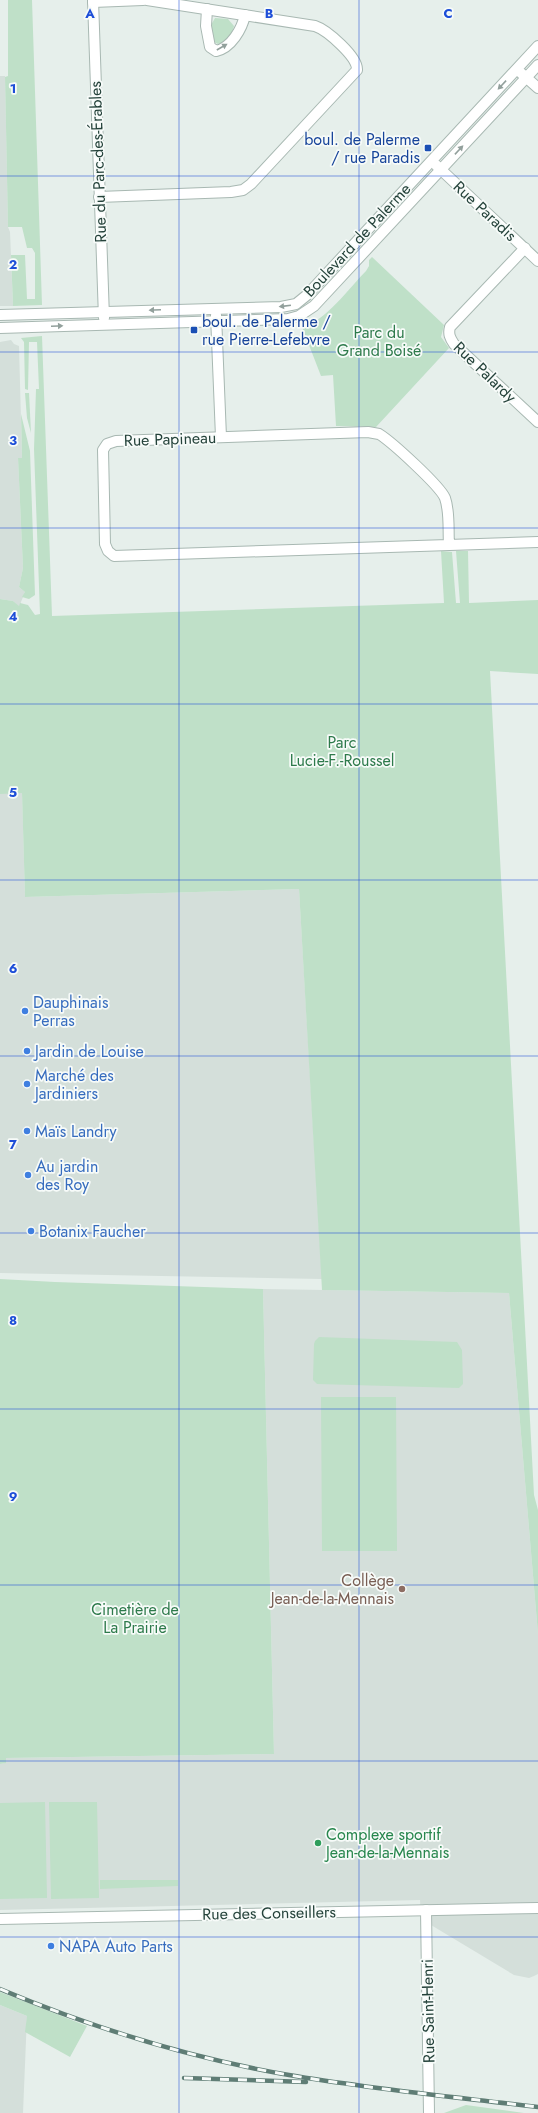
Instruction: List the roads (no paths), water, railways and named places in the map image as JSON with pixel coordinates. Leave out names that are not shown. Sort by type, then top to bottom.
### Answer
[{"type":"street","points":[[93,1],[143,0]]},
{"type":"street","points":[[99,197],[231,192],[243,190],[251,184],[356,70],[357,64],[353,58],[318,27],[245,14],[147,0]]},
{"type":"street","name":"Rue du Parc-des-Érables","points":[[93,1],[104,325]]},
{"type":"street","points":[[207,9],[206,39],[210,47],[216,51],[224,48],[239,32],[245,14]]},
{"type":"street","name":"Boulevard de Palerme","points":[[0,315],[289,306],[301,300],[538,46]]},
{"type":"street","name":"Boulevard de Palerme","points":[[0,328],[288,319],[309,310],[538,65]]},
{"type":"street","points":[[517,69],[538,88]]},
{"type":"street","name":"Rue Paradis","points":[[432,161],[538,260]]},
{"type":"street","name":"Rue Palardy","points":[[525,248],[450,327],[449,332],[454,344],[538,422]]},
{"type":"street","points":[[216,309],[221,437]]},
{"type":"street","name":"Rue Papineau","points":[[449,544],[447,507],[444,496],[379,434],[361,432],[116,441],[108,444],[102,454],[106,544],[110,554],[118,556],[538,542]]},
{"type":"street","name":"Rue des Conseillers","points":[[0,1919],[538,1908]]},
{"type":"street","name":"Rue Saint-Henri","points":[[426,1910],[429,2113]]},
{"type":"railway","points":[[0,1989],[106,2029],[215,2060],[289,2075],[538,2107]]},
{"type":"railway","points":[[184,2078],[306,2082]]},
{"type":"place","name":"boul. de Palerme / rue Paradis","points":[[428,148]]},
{"type":"place","name":"boul. de Palerme / rue Pierre-Lefebvre","points":[[194,330]]},
{"type":"place","name":"Dauphinais Perras","points":[[25,1011]]},
{"type":"place","name":"Jardin de Louise","points":[[27,1051]]},
{"type":"place","name":"Marché des Jardiniers","points":[[27,1084]]},
{"type":"place","name":"Maïs Landry","points":[[27,1131]]},
{"type":"place","name":"Au jardin des Roy","points":[[28,1175]]},
{"type":"place","name":"Botanix Faucher","points":[[31,1231]]},
{"type":"place","name":"Collège Jean-de-la-Mennais","points":[[402,1589]]},
{"type":"place","name":"Complexe sportif Jean-de-la-Mennais","points":[[318,1843]]},
{"type":"place","name":"NAPA Auto Parts","points":[[51,1946]]},
{"type":"park label","name":"Parc du Grand Boisé","points":[[379,341]]},
{"type":"park label","name":"Parc Lucie-F.-Roussel","points":[[342,751]]},
{"type":"park label","name":"Cimetière de La Prairie","points":[[135,1618]]}]
